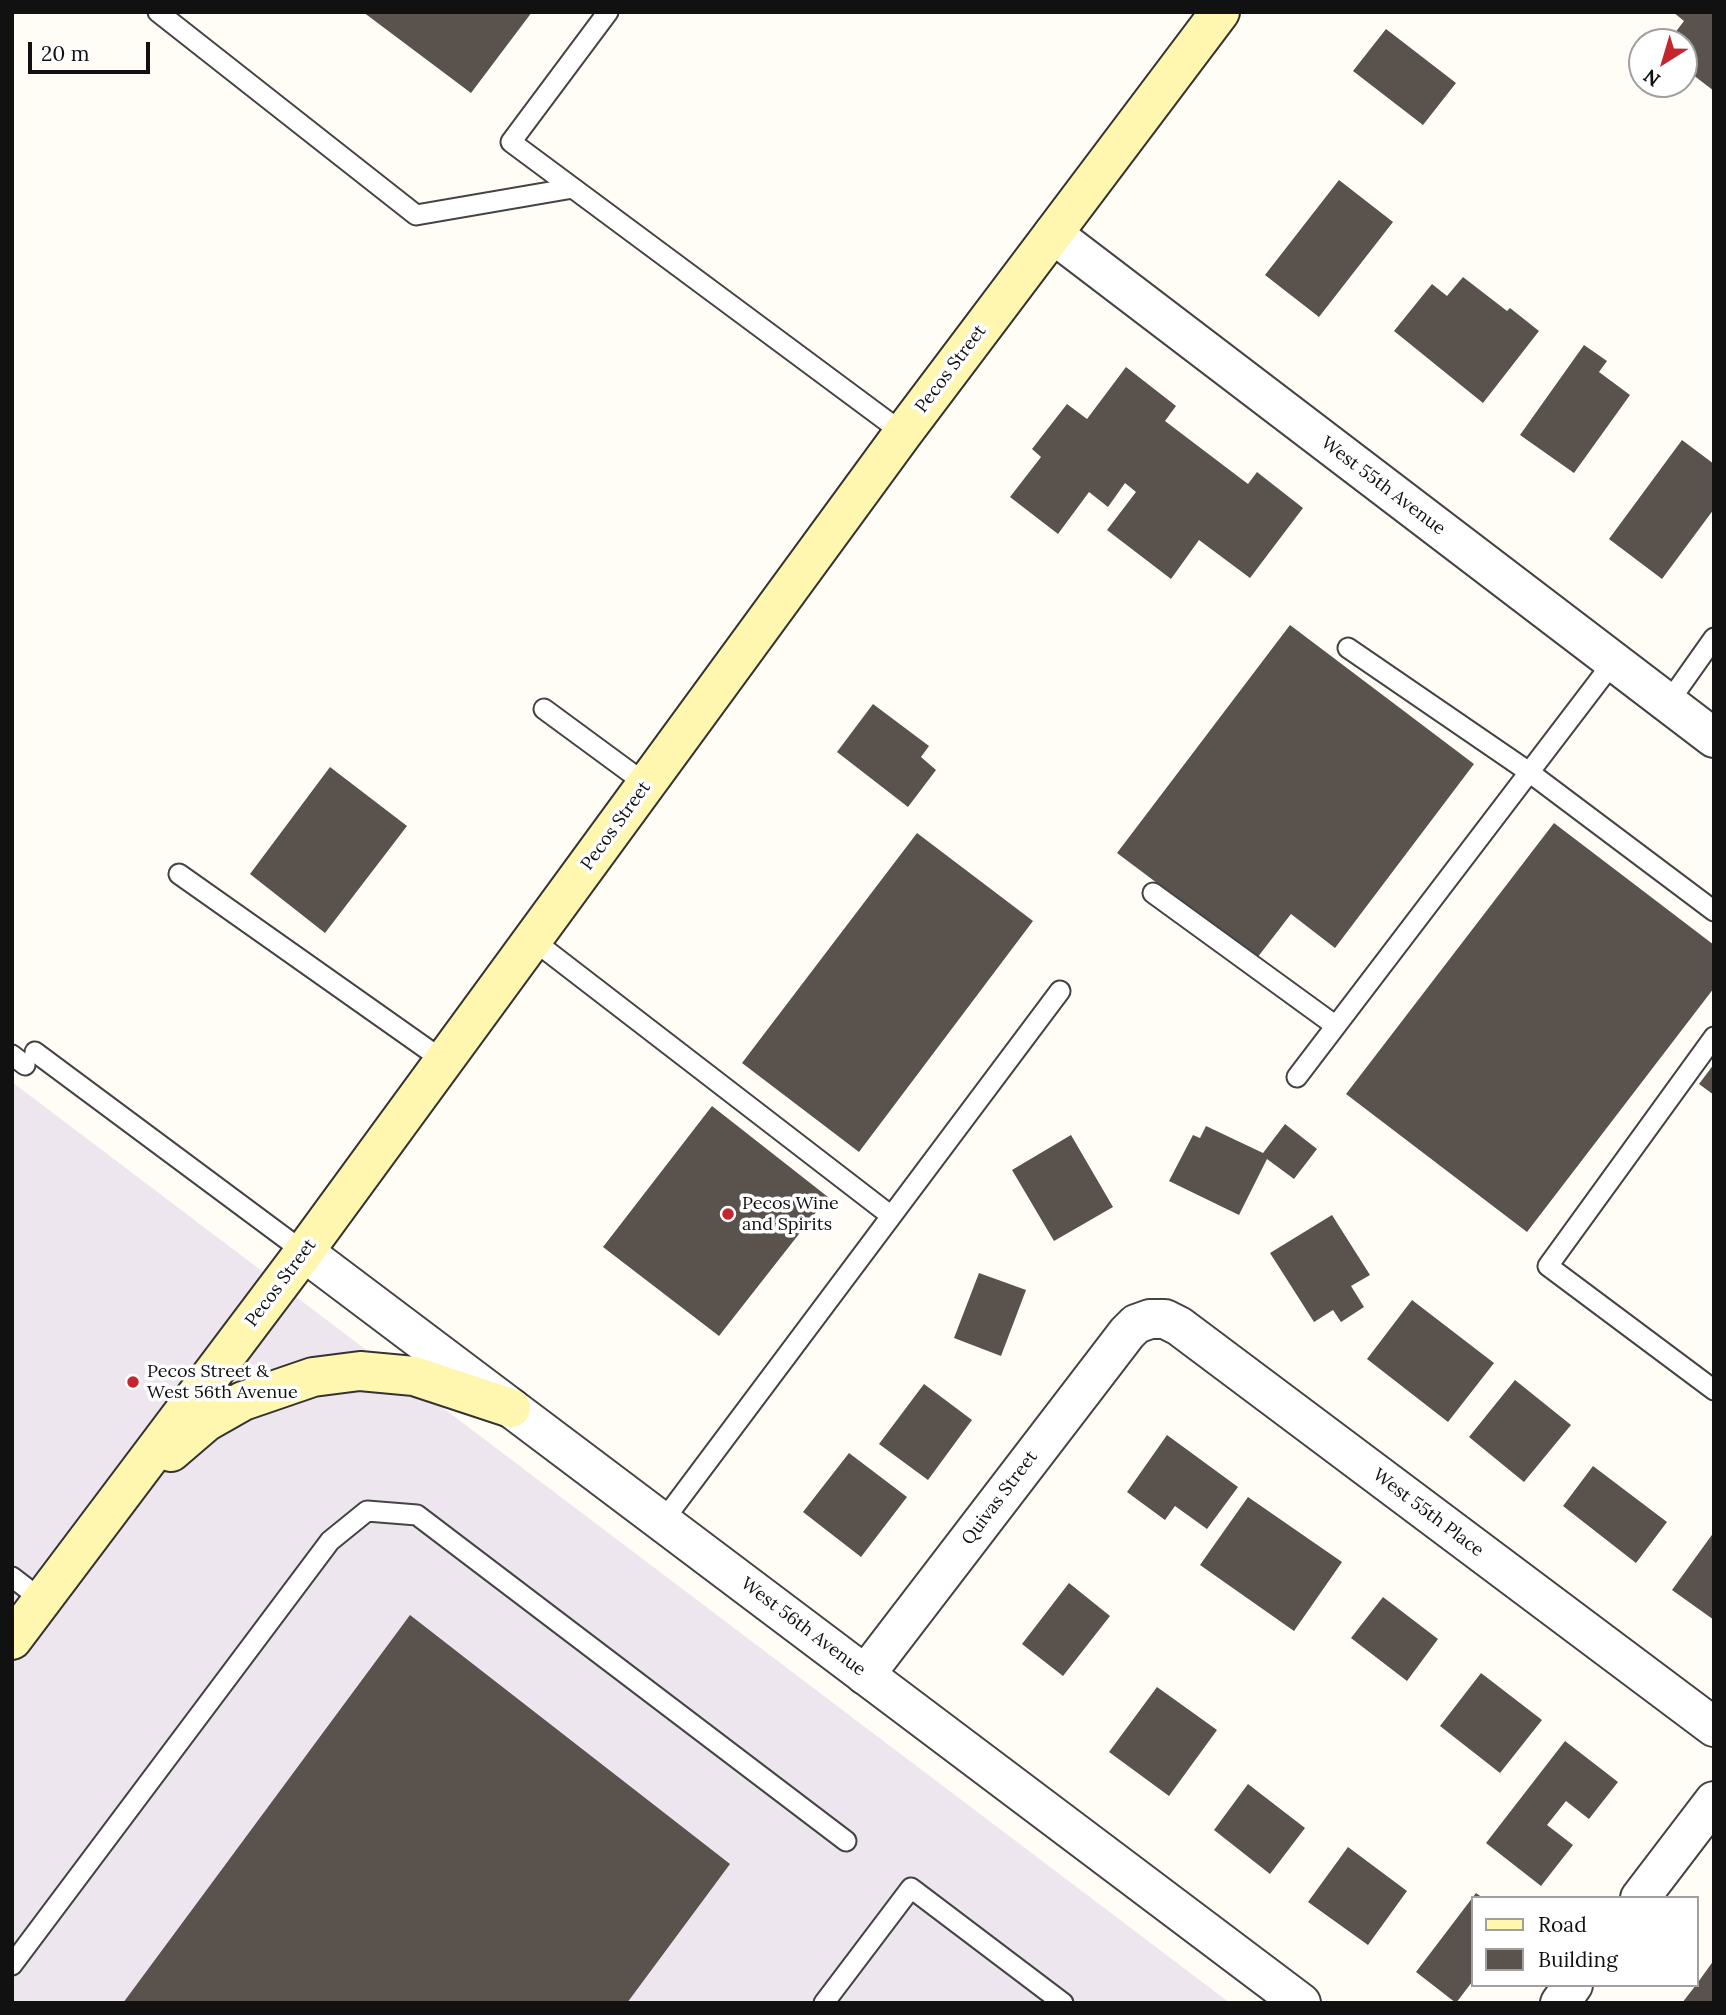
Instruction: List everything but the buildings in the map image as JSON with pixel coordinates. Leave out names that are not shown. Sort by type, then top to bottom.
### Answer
[{"type":"main road","name":"Pecos Street","points":[[12,1640],[304,1252],[902,433],[1220,12]]},
{"type":"main road","points":[[114,1502],[206,1422],[243,1401],[313,1377],[360,1371],[414,1376],[511,1408]]},
{"type":"street","name":"West 55th Avenue","points":[[1053,234],[1714,738]]},
{"type":"street","name":"West 56th Avenue","points":[[304,1252],[1300,2003]]},
{"type":"street","name":"West 55th Place","points":[[1136,1324],[1150,1319],[1165,1319],[1179,1326],[1714,1727]]},
{"type":"street","name":"Quivas Street","points":[[865,1675],[1136,1324]]},
{"type":"street","points":[[1642,1896],[1714,1801]]},
{"type":"street","points":[[1560,2003],[1572,1987]]},
{"type":"lane","points":[[158,12],[416,215],[573,188]]},
{"type":"lane","points":[[608,12],[511,142],[902,433]]},
{"type":"lane","points":[[1668,703],[1714,638]]},
{"type":"lane","points":[[1348,648],[1529,772],[1714,911]]},
{"type":"lane","points":[[1297,1077],[1614,662]]},
{"type":"lane","points":[[544,709],[646,784]]},
{"type":"lane","points":[[179,874],[444,1061]]},
{"type":"lane","points":[[1153,893],[1336,1026]]},
{"type":"lane","points":[[533,940],[890,1215]]},
{"type":"lane","points":[[663,1521],[1060,991]]},
{"type":"lane","points":[[1714,1037],[1548,1266],[1714,1390]]},
{"type":"lane","points":[[24,1058],[304,1252]]},
{"type":"lane","points":[[12,1965],[330,1541],[366,1511],[417,1515],[846,1841]]},
{"type":"lane","points":[[12,1577],[42,1600]]},
{"type":"lane","points":[[824,2003],[911,1888],[1063,2003]]},
{"type":"shaded area","points":[[12,1082],[1230,2003],[12,2003]]},
{"type":"place","name":"Pecos Wine and Spirits","points":[[728,1214]]},
{"type":"place","name":"Pecos Street & West 56th Avenue","points":[[133,1382]]}]
